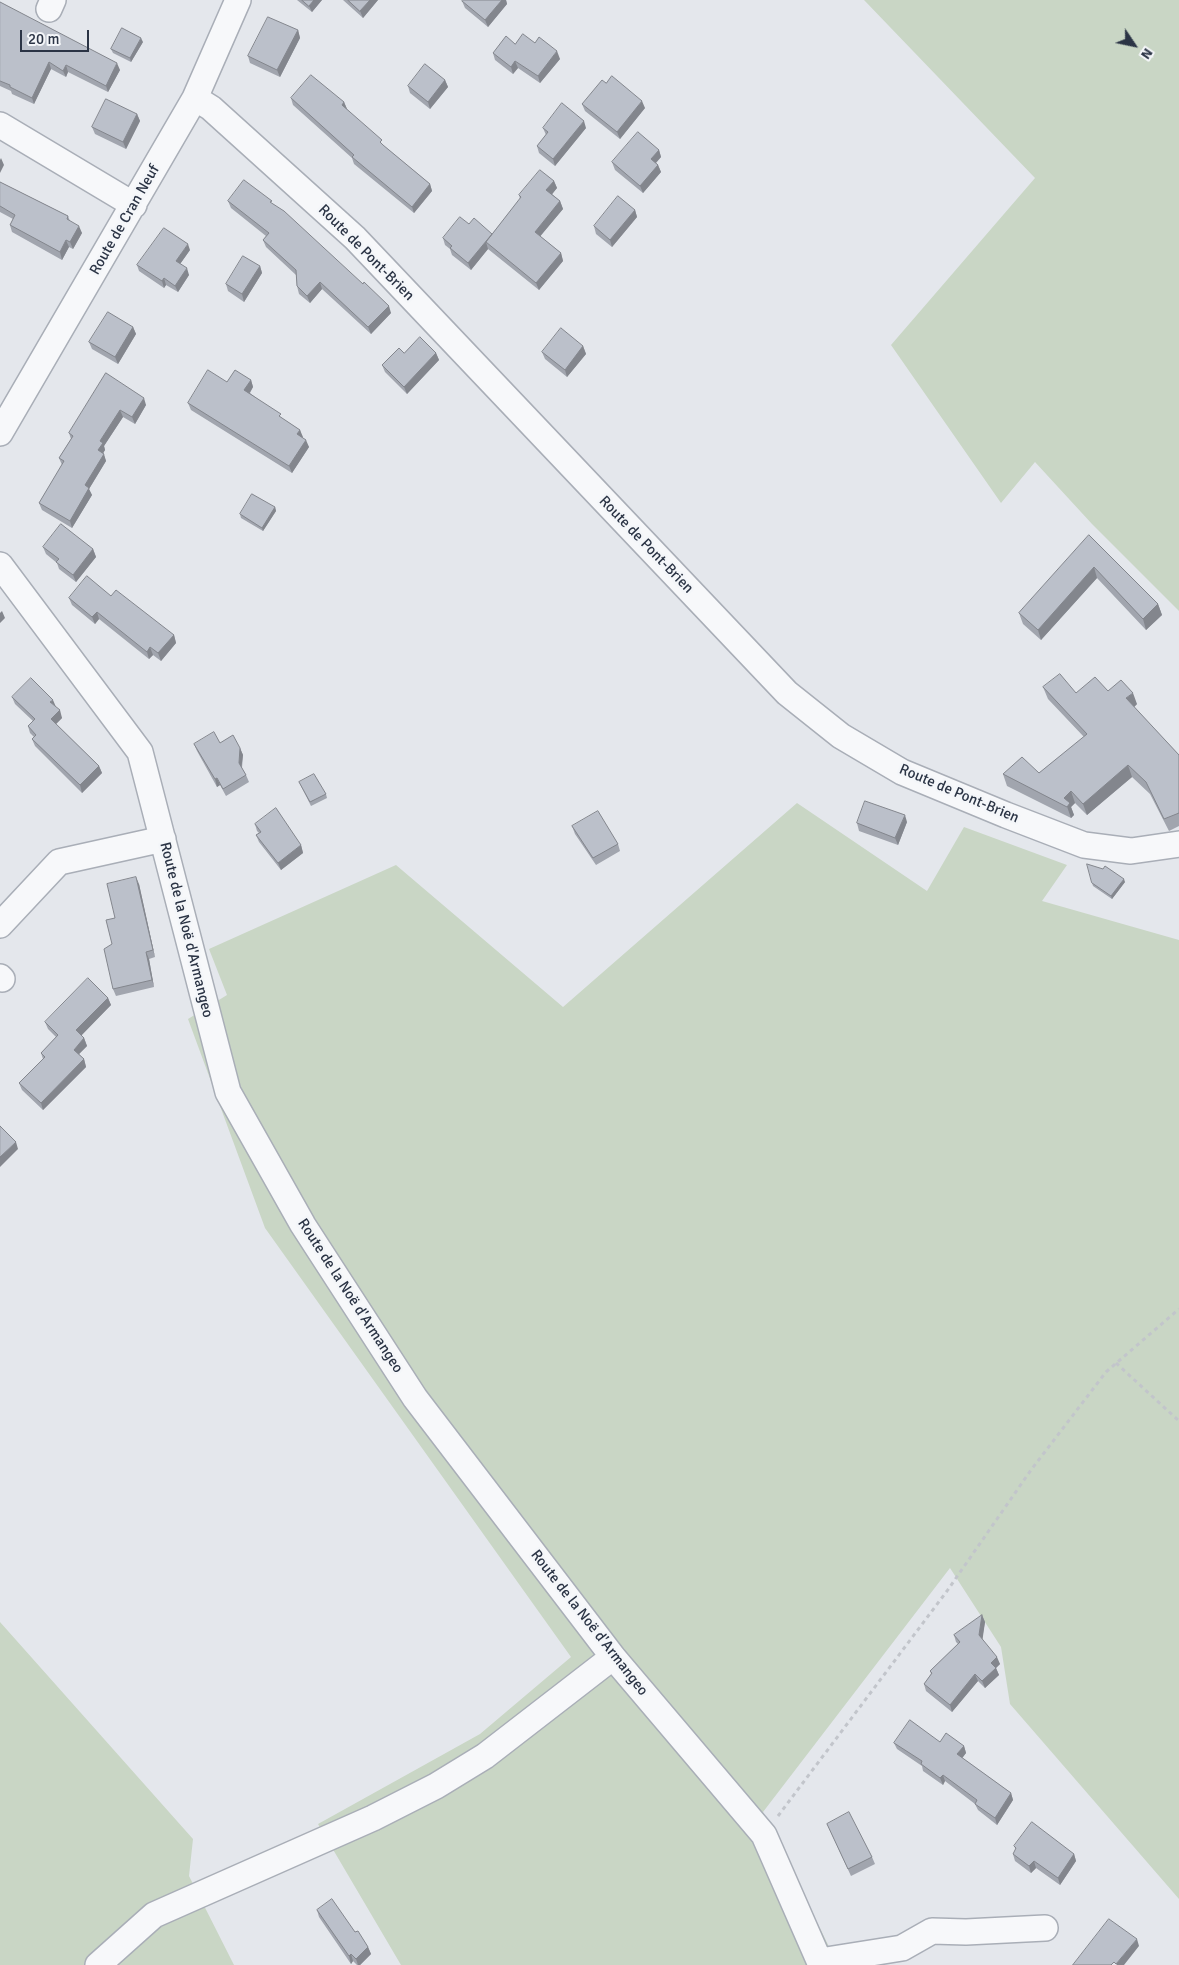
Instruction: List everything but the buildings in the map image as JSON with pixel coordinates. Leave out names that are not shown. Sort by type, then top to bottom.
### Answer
[{"type":"street","name":"Route de Cran Neuf","points":[[0,433],[195,98],[238,0]]},
{"type":"street","name":"Route de Pont-Brien","points":[[195,98],[211,108],[355,238],[787,692],[841,736],[902,772],[1006,815],[1084,844],[1131,851],[1179,844]]},
{"type":"street","points":[[0,125],[134,204]]},
{"type":"street","name":"Route de la Noë d'Armangeo","points":[[0,566],[140,752],[228,1092],[303,1225],[416,1398],[614,1657],[764,1835],[821,1963]]},
{"type":"street","points":[[0,925],[59,862],[163,839]]},
{"type":"street","points":[[98,1965],[154,1915],[373,1818],[436,1786],[484,1756],[614,1657]]},
{"type":"street","points":[[821,1963],[902,1948],[932,1931],[966,1932],[1045,1928]]},
{"type":"path","points":[[764,1835],[947,1591],[1031,1470],[1106,1372],[1179,1309]]},
{"type":"path","points":[[1116,1363],[1179,1420]]},
{"type":"green space","points":[[864,0],[1179,0],[1179,611],[1092,524],[1035,462],[1001,503],[891,345],[1035,178]]},
{"type":"green space","points":[[797,803],[927,891],[964,827],[1067,865],[1042,901],[1179,940],[1179,1899],[1010,1704],[1001,1647],[950,1568],[763,1812],[838,1965],[401,1965],[318,1824],[480,1734],[571,1657],[265,1228],[188,1019],[227,995],[209,949],[396,865],[563,1007]]},
{"type":"green space","points":[[0,1622],[193,1839],[189,1876],[234,1965],[0,1965]]}]
